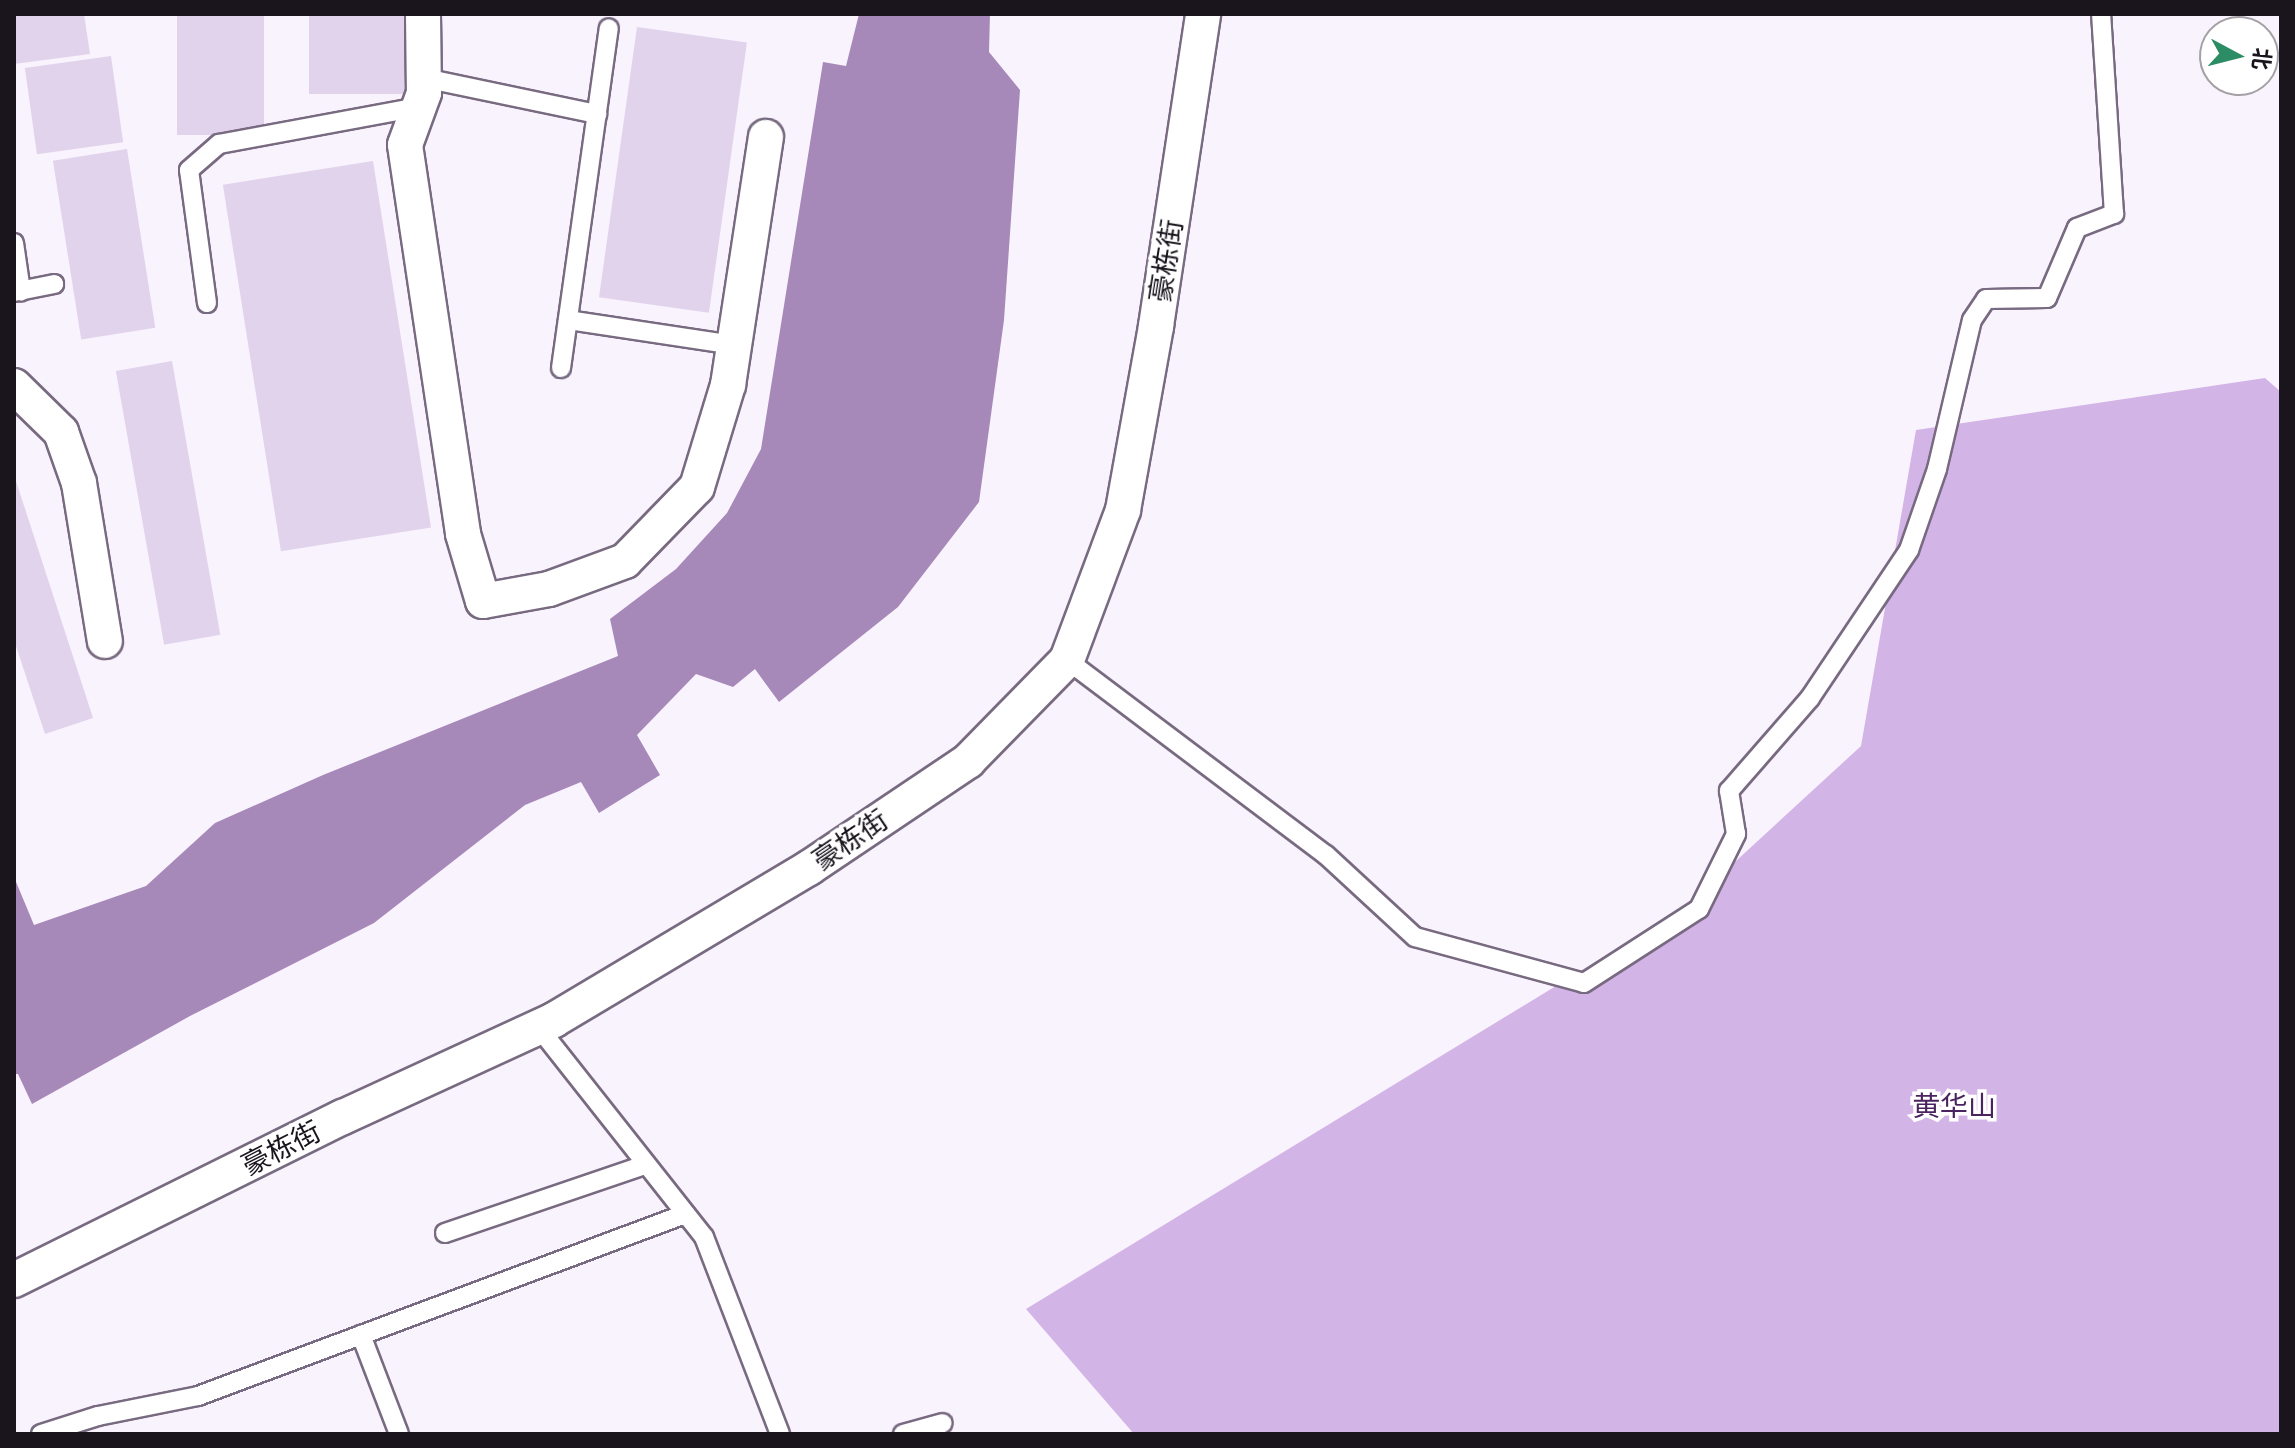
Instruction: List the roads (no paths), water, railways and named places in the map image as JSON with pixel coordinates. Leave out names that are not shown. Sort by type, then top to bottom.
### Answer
[{"type":"street","points":[[423,14],[422,92],[405,145],[463,534],[483,601],[549,589],[625,561],[697,487],[728,385],[766,137]]},
{"type":"street","name":"豪栋街","points":[[14,1280],[343,1117],[539,1028],[809,868],[968,761],[1067,660],[1123,510],[1156,326],[1203,14]]},
{"type":"street","points":[[14,386],[61,432],[79,483],[105,641]]},
{"type":"lane","points":[[1067,660],[1326,855],[1415,937],[1584,983],[1699,909],[1736,834],[1729,791],[1810,698],[1909,550],[1937,469],[1972,320],[1986,299],[2047,298],[2077,228],[2114,214],[2101,14]]},
{"type":"lane","points":[[561,368],[609,28]]},
{"type":"lane","points":[[207,303],[189,170],[219,144],[422,92],[597,114]]},
{"type":"lane","points":[[14,243],[17,292],[54,284]]},
{"type":"lane","points":[[568,320],[734,345]]},
{"type":"lane","points":[[539,1028],[704,1237],[780,1434]]},
{"type":"lane","points":[[445,1233],[645,1165]]},
{"type":"lane","points":[[41,1434],[98,1416],[198,1396],[685,1214]]},
{"type":"lane","points":[[361,1335],[399,1434]]},
{"type":"lane","points":[[903,1434],[943,1423]]},
{"type":"park label","name":"黄华山","points":[[1954,1106]]}]
